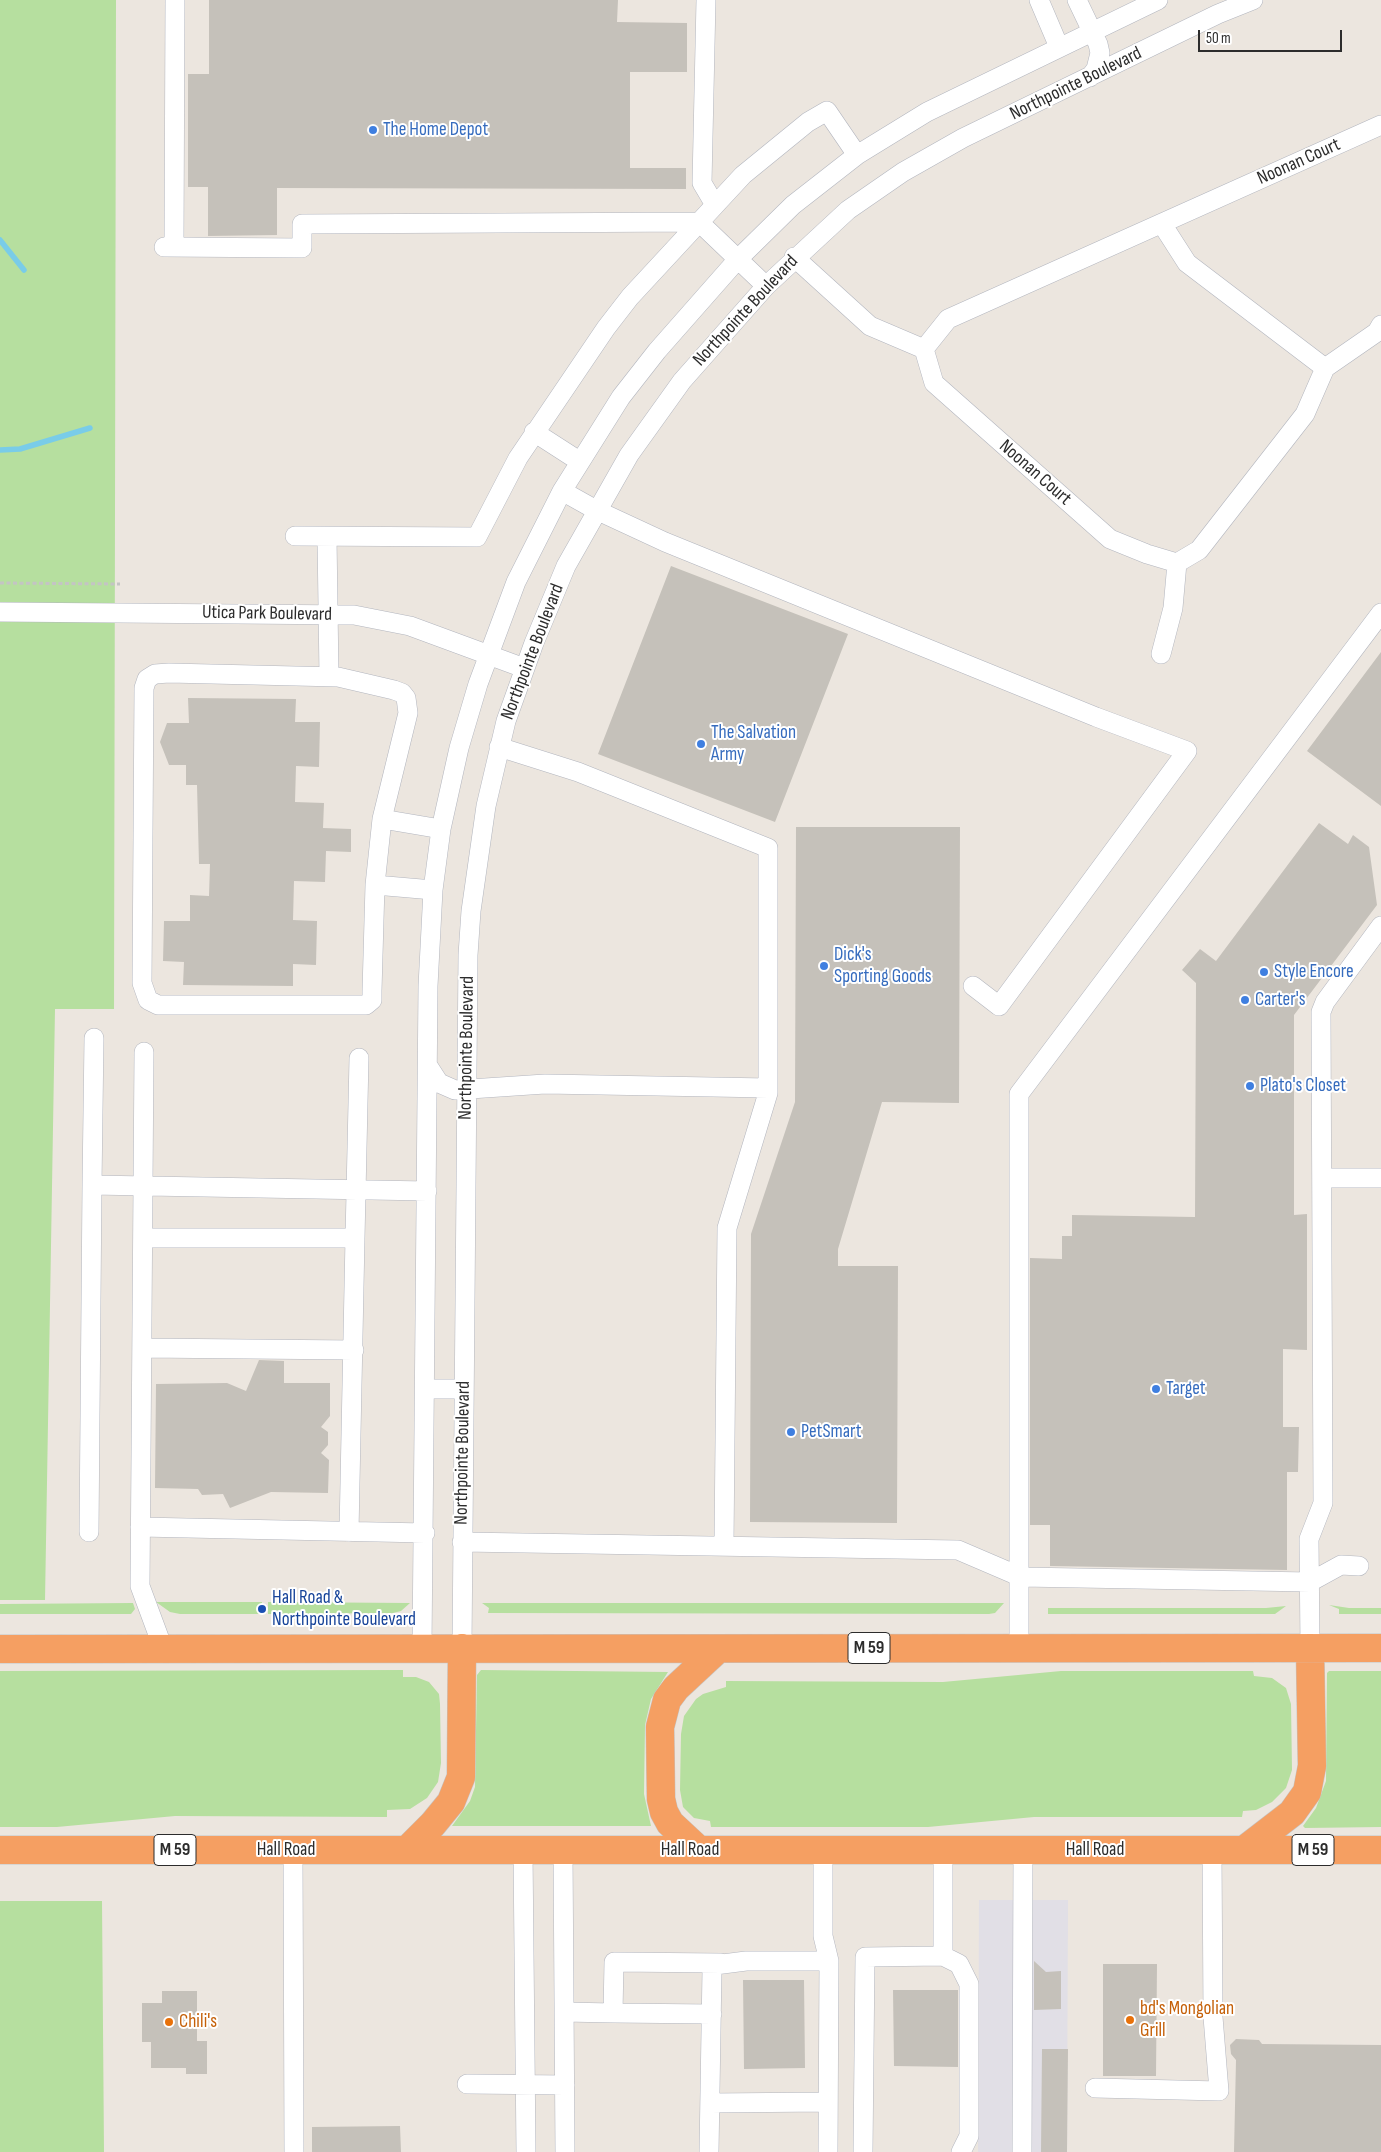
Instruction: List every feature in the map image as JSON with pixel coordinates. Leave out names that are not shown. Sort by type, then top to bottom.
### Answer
[{"type":"highway","name":"M 59","points":[[0,1648],[1381,1648]]},
{"type":"highway","points":[[407,1850],[434,1824],[451,1802],[457,1789],[462,1758],[462,1648]]},
{"type":"highway","points":[[1244,1850],[1292,1813],[1307,1792],[1312,1766],[1310,1648]]},
{"type":"highway","points":[[699,1850],[670,1824],[664,1812],[660,1799],[660,1727],[667,1700],[676,1688],[718,1649]]},
{"type":"highway","name":"Hall Road","points":[[0,1850],[1381,1850]]},
{"type":"street","points":[[175,0],[169,247],[302,248],[302,224],[699,222],[766,286]]},
{"type":"street","points":[[706,0],[702,183],[715,205]]},
{"type":"street","points":[[1039,0],[1059,48]]},
{"type":"street","points":[[1077,0],[1100,53],[1096,69],[1090,77]]},
{"type":"street","name":"Northpointe Boulevard","points":[[422,1648],[425,1533],[428,958],[433,890],[441,829],[459,748],[488,654],[519,574],[579,461],[621,397],[651,358],[738,259],[793,205],[857,155],[927,112],[1158,0]]},
{"type":"street","name":"Northpointe Boulevard","points":[[462,1648],[467,1090],[471,911],[480,837],[499,747],[524,668],[566,566],[596,510],[629,455],[665,403],[710,348],[766,286],[794,257],[848,210],[903,172],[963,138],[1218,14],[1253,0]]},
{"type":"street","points":[[295,536],[477,537],[534,432],[606,328],[630,297],[744,175],[776,146],[808,122],[827,111],[857,155]]},
{"type":"street","name":"Noonan Court","points":[[1177,563],[1147,554],[1110,539],[934,383],[924,349],[948,319],[1381,125]]},
{"type":"street","points":[[1162,224],[1187,263],[1325,368]]},
{"type":"street","points":[[794,257],[870,326],[924,349]]},
{"type":"street","points":[[1160,654],[1173,608],[1177,563],[1199,550],[1305,414],[1325,368],[1377,332],[1381,325]]},
{"type":"street","points":[[534,432],[579,461]]},
{"type":"street","points":[[562,491],[596,510],[683,550],[1096,717],[1187,751],[999,1006],[973,986]]},
{"type":"street","points":[[327,537],[329,676]]},
{"type":"street","name":"Utica Park Boulevard","points":[[0,612],[327,614],[393,621],[524,668]]},
{"type":"street","points":[[1019,1648],[1021,1577],[1019,1094],[1381,613]]},
{"type":"street","points":[[169,672],[329,676],[402,693],[406,698],[408,713],[382,819],[375,884],[372,1000],[366,1005],[158,1005],[148,1000],[144,992],[144,698],[147,679],[155,674],[169,672]]},
{"type":"street","points":[[499,747],[578,772],[768,848],[768,1088],[727,1228],[724,1545]]},
{"type":"street","points":[[382,819],[441,829]]},
{"type":"street","points":[[375,884],[433,890]]},
{"type":"street","points":[[1310,1648],[1308,1602],[1310,1582],[1309,1539],[1323,1503],[1321,1012],[1325,1002],[1381,926]]},
{"type":"street","points":[[89,1532],[94,1038]]},
{"type":"street","points":[[144,1052],[140,1586],[163,1648]]},
{"type":"street","points":[[349,1532],[354,1350],[354,1190],[358,1058]]},
{"type":"street","points":[[428,1066],[439,1082],[455,1090],[545,1084],[768,1088]]},
{"type":"street","points":[[1322,1178],[1381,1178]]},
{"type":"street","points":[[92,1185],[427,1191]]},
{"type":"street","points":[[144,1238],[355,1238]]},
{"type":"street","points":[[143,1348],[354,1350]]},
{"type":"street","points":[[426,1389],[464,1389]]},
{"type":"street","points":[[140,1527],[425,1533]]},
{"type":"street","points":[[462,1542],[958,1550],[1021,1577],[1310,1582],[1342,1566],[1359,1566]]},
{"type":"street","points":[[293,1850],[294,2152]]},
{"type":"street","points":[[563,1850],[565,2152]]},
{"type":"street","points":[[823,1850],[823,1936],[828,1961],[828,2152]]},
{"type":"street","points":[[943,1956],[944,1850]]},
{"type":"street","points":[[1022,2152],[1023,1850]]},
{"type":"street","points":[[1095,2088],[1219,2091],[1213,2017],[1212,1850]]},
{"type":"street","points":[[523,1851],[526,2152]]},
{"type":"street","points":[[863,2152],[866,1957],[943,1956],[959,1964],[968,1984],[969,2136],[961,2152]]},
{"type":"street","points":[[613,2014],[614,1962],[828,1961]]},
{"type":"street","points":[[710,2152],[712,1970],[715,1965],[721,1963]]},
{"type":"street","points":[[564,2012],[712,2014]]},
{"type":"street","points":[[467,2084],[565,2085]]},
{"type":"street","points":[[710,2103],[828,2102]]},
{"type":"path","points":[[0,583],[120,584]]},
{"type":"shaded area","points":[[979,1900],[1068,1900],[1067,2152],[978,2152]]},
{"type":"green space","points":[[0,0],[116,0],[114,1009],[55,1009],[45,1600],[0,1600]]},
{"type":"green space","points":[[156,1602],[262,1602],[262,1614],[180,1614],[170,1612]]},
{"type":"green space","points":[[268,1602],[410,1603],[401,1611],[393,1613],[268,1614]]},
{"type":"green space","points":[[133,1603],[135,1609],[131,1614],[0,1614],[0,1604]]},
{"type":"green space","points":[[482,1603],[1004,1603],[995,1613],[989,1614],[488,1613],[489,1608]]},
{"type":"green space","points":[[1329,1605],[1349,1608],[1381,1608],[1381,1614],[1339,1614],[1339,1609]]},
{"type":"green space","points":[[1286,1606],[1275,1614],[1048,1614],[1048,1608],[1266,1608]]},
{"type":"green space","points":[[403,1670],[403,1677],[416,1677],[429,1682],[439,1694],[440,1704],[441,1763],[438,1782],[427,1798],[410,1809],[387,1810],[387,1817],[175,1816],[57,1827],[0,1827],[0,1671]]},
{"type":"green space","points":[[481,1670],[668,1672],[651,1699],[645,1725],[644,1794],[651,1826],[452,1826],[470,1801],[475,1787],[477,1675]]},
{"type":"green space","points":[[1061,1671],[1253,1671],[1254,1676],[1272,1678],[1286,1688],[1291,1704],[1292,1770],[1286,1788],[1272,1802],[1256,1810],[1243,1811],[1242,1817],[1034,1817],[928,1827],[711,1827],[710,1821],[694,1818],[683,1807],[680,1790],[681,1734],[684,1716],[696,1699],[703,1694],[726,1687],[726,1681],[943,1682]]},
{"type":"green space","points":[[1329,1671],[1381,1671],[1381,1827],[1305,1828],[1303,1826],[1316,1808],[1326,1781],[1327,1673]]},
{"type":"green space","points":[[0,1901],[102,1901],[104,2152],[0,2152]]},
{"type":"building","name":"The Home Depot","points":[[209,0],[618,0],[617,22],[687,23],[687,72],[630,72],[630,168],[686,168],[686,189],[277,188],[277,235],[208,236],[208,187],[188,187],[188,74],[209,74]]},
{"type":"building","points":[[671,566],[848,634],[775,822],[598,754]]},
{"type":"building","points":[[1381,652],[1381,806],[1307,751]]},
{"type":"building","points":[[188,698],[296,699],[295,722],[320,722],[319,767],[296,766],[295,802],[324,803],[323,828],[351,829],[351,852],[326,851],[325,882],[294,881],[293,920],[317,921],[316,965],[293,964],[293,986],[183,985],[184,962],[163,961],[164,921],[190,921],[190,895],[209,896],[210,864],[199,864],[197,785],[186,785],[186,765],[169,765],[160,742],[167,723],[189,723]]},
{"type":"building","name":"Target","points":[[1319,823],[1348,844],[1353,835],[1369,847],[1377,905],[1294,1015],[1294,1215],[1307,1214],[1307,1350],[1283,1349],[1283,1427],[1299,1427],[1298,1472],[1287,1472],[1287,1570],[1050,1566],[1050,1525],[1030,1525],[1030,1258],[1062,1259],[1062,1236],[1072,1236],[1072,1215],[1195,1217],[1196,983],[1182,970],[1200,949],[1216,961]]},
{"type":"building","points":[[796,827],[960,827],[959,1103],[882,1102],[838,1249],[838,1266],[898,1266],[897,1523],[750,1522],[751,1234],[795,1102]]},
{"type":"building","points":[[259,1360],[284,1361],[284,1383],[330,1383],[330,1416],[321,1427],[328,1432],[328,1445],[321,1453],[329,1460],[328,1493],[271,1492],[230,1508],[223,1494],[202,1495],[198,1489],[155,1488],[156,1384],[227,1383],[246,1391]]},
{"type":"building","points":[[1034,1961],[1046,1972],[1061,1971],[1061,2009],[1034,2010]]},
{"type":"building","name":"bd's Mongolian Grill","points":[[1103,1964],[1157,1964],[1156,2076],[1103,2076]]},
{"type":"building","points":[[743,1980],[804,1980],[805,2068],[744,2069]]},
{"type":"building","points":[[893,1990],[958,1990],[958,2067],[894,2066]]},
{"type":"building","name":"Chili's","points":[[162,1991],[197,1991],[197,2041],[207,2041],[207,2074],[186,2074],[186,2068],[151,2068],[151,2042],[142,2042],[142,2003],[162,2003]]},
{"type":"building","points":[[1236,2039],[1259,2040],[1262,2044],[1381,2045],[1381,2152],[1234,2152],[1236,2060],[1231,2054],[1230,2045]]},
{"type":"building","points":[[1042,2049],[1068,2049],[1067,2152],[1041,2152]]},
{"type":"building","points":[[400,2126],[401,2152],[312,2152],[312,2127]]},
{"type":"waterway","points":[[0,240],[24,270]]},
{"type":"waterway","points":[[0,450],[20,449],[90,428]]},
{"type":"place","name":"The Home Depot","points":[[373,130]]},
{"type":"place","name":"The Salvation Army","points":[[701,744]]},
{"type":"place","name":"Dick's Sporting Goods","points":[[824,966]]},
{"type":"place","name":"Style Encore","points":[[1264,972]]},
{"type":"place","name":"Carter's","points":[[1245,1000]]},
{"type":"place","name":"Plato's Closet","points":[[1250,1086]]},
{"type":"place","name":"Target","points":[[1156,1389]]},
{"type":"place","name":"PetSmart","points":[[791,1432]]},
{"type":"place","name":"Hall Road & Northpointe Boulevard","points":[[262,1609]]},
{"type":"place","name":"bd's Mongolian Grill","points":[[1130,2020]]},
{"type":"place","name":"Chili's","points":[[169,2022]]}]
